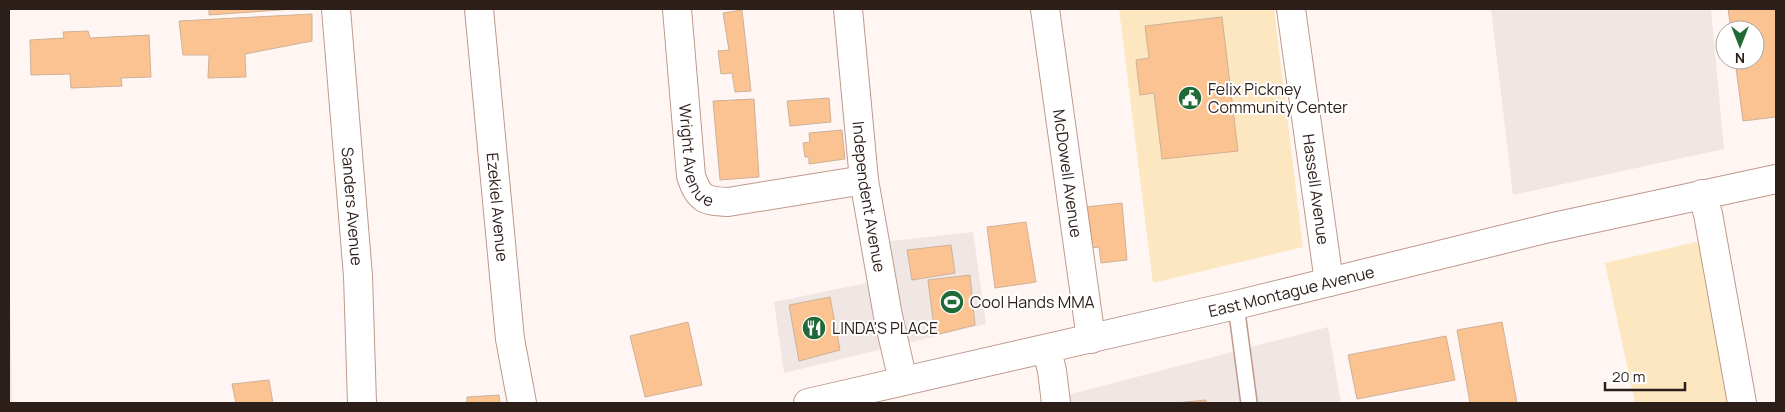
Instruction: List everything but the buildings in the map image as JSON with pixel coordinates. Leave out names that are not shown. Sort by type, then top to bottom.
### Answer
[{"type":"street","name":"Sanders Avenue","points":[[336,9],[358,276],[362,403]]},
{"type":"street","name":"Ezekiel Avenue","points":[[479,9],[510,339],[522,403]]},
{"type":"street","name":"Wright Avenue","points":[[677,9],[691,176],[697,192],[708,201],[728,202],[864,180]]},
{"type":"street","name":"Independent Avenue","points":[[848,9],[864,180],[886,307],[903,381]]},
{"type":"street","name":"McDowell Avenue","points":[[1045,9],[1091,339]]},
{"type":"street","name":"Hassell Avenue","points":[[1291,9],[1329,282]]},
{"type":"street","name":"East Montague Avenue","points":[[808,403],[1046,350],[1549,228],[1776,179]]},
{"type":"street","points":[[1702,194],[1708,214],[1742,403]]},
{"type":"street","points":[[1046,350],[1052,371],[1056,403]]},
{"type":"lane","points":[[1236,305],[1249,403]]},
{"type":"shaded area","points":[[1119,9],[1274,9],[1303,247],[1153,283]]},
{"type":"shaded area","points":[[1491,9],[1711,9],[1715,70],[1717,70],[1724,149],[1513,195]]},
{"type":"shaded area","points":[[9,231],[12,403],[9,403]]},
{"type":"shaded area","points":[[973,232],[986,324],[784,373],[774,302],[881,280],[874,243]]},
{"type":"shaded area","points":[[1696,242],[1703,248],[1735,403],[1635,403],[1605,263]]},
{"type":"shaded area","points":[[1328,327],[1341,403],[1056,403],[1056,398]]},
{"type":"place","name":"Felix Pickney Community Center","points":[[1190,98]]},
{"type":"place","name":"Cool Hands MMA","points":[[952,302]]},
{"type":"place","name":"LINDA'S PLACE","points":[[814,328]]}]
